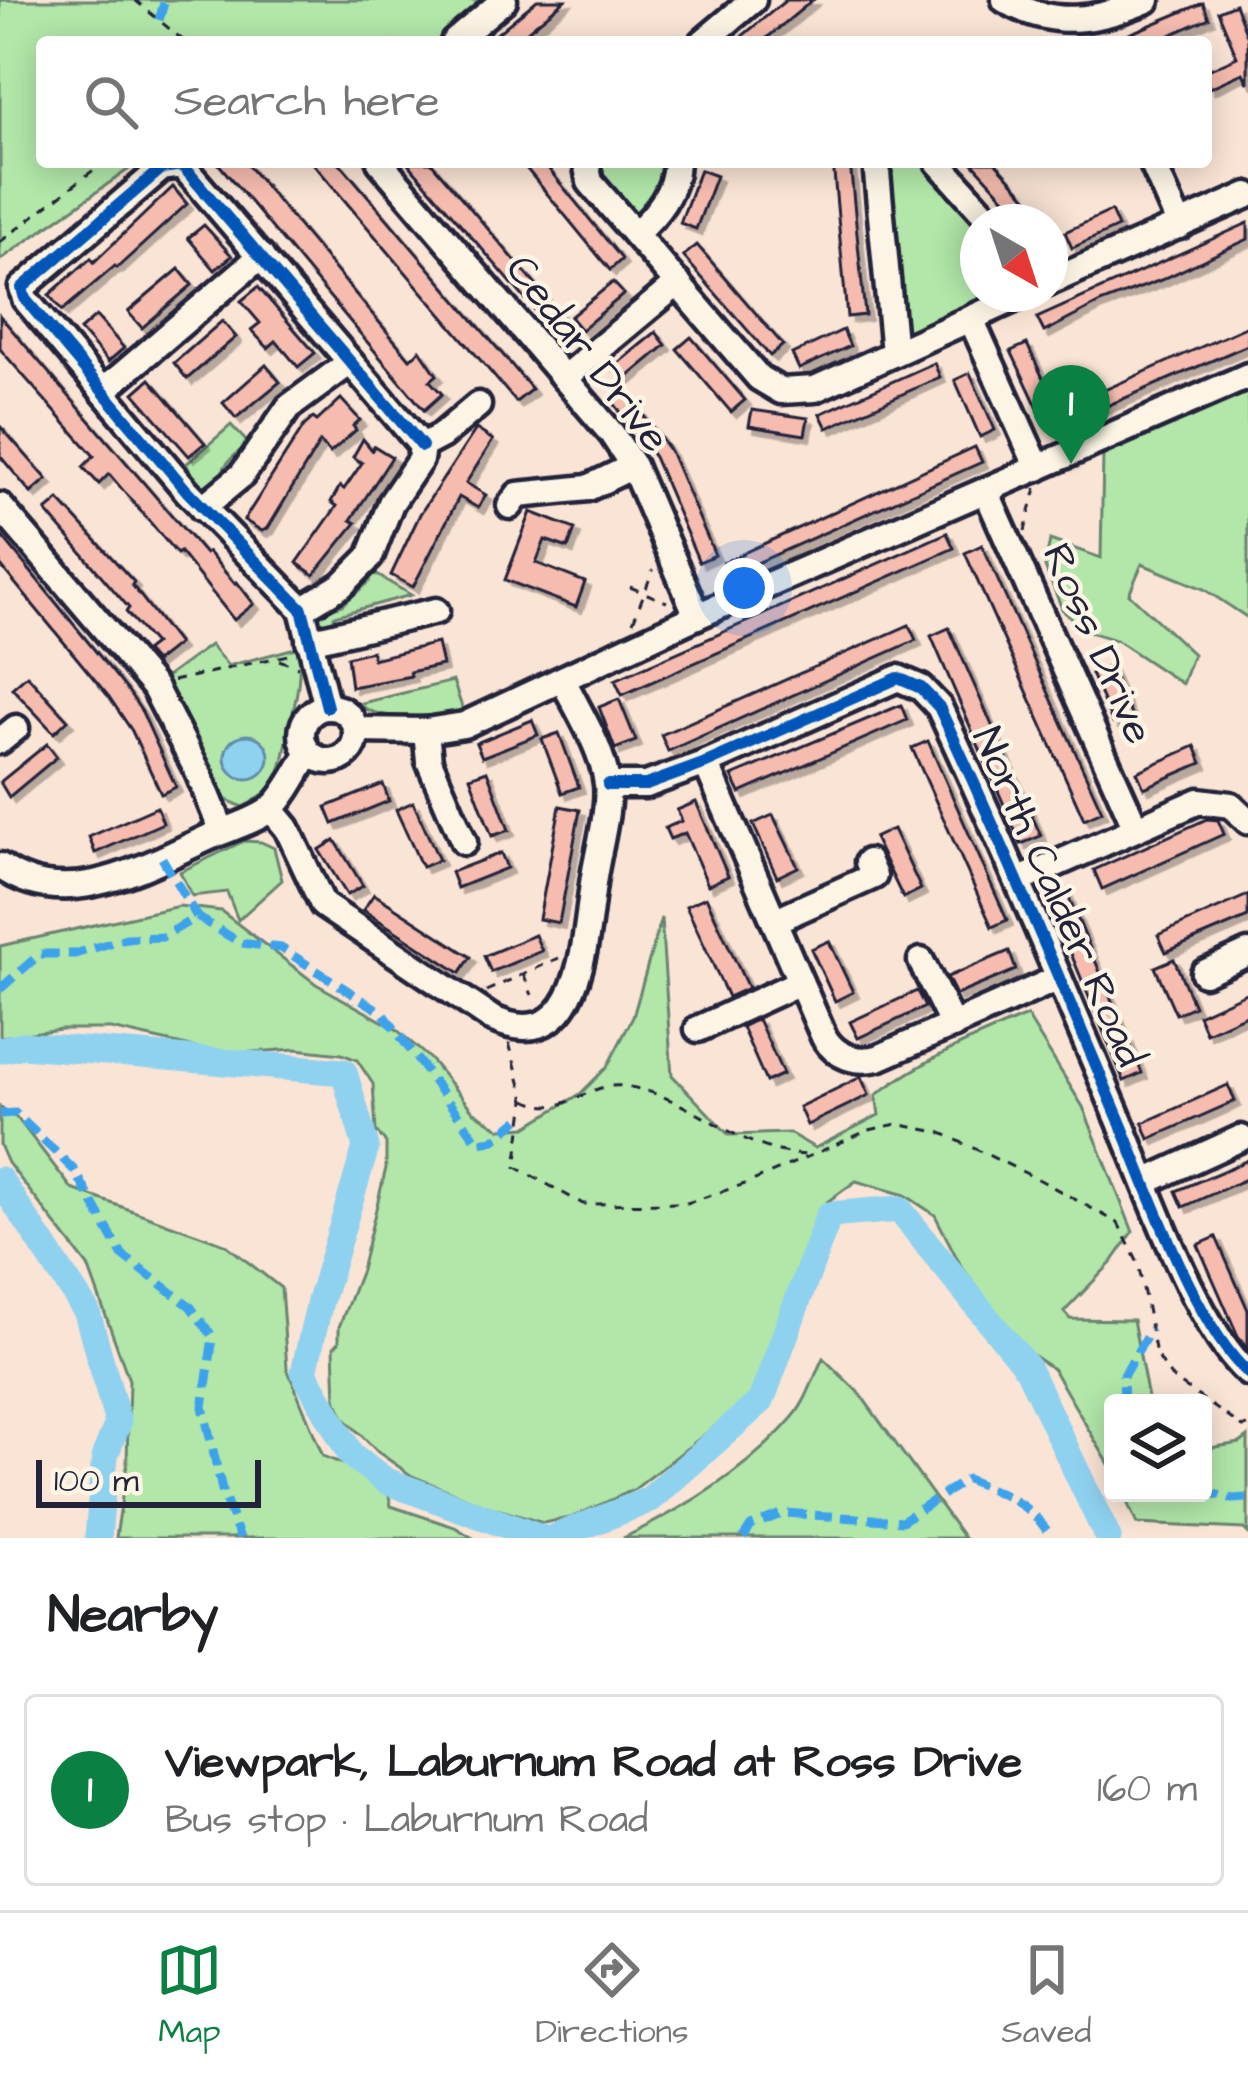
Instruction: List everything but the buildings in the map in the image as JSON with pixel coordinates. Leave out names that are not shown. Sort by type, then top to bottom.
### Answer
[{"type":"street","points":[[461,36],[504,0]]},
{"type":"street","points":[[1005,0],[1038,15],[1082,21],[1110,16],[1147,0]]},
{"type":"street","points":[[710,36],[749,1]]},
{"type":"street","points":[[165,168],[27,280],[21,293],[202,508],[302,609],[327,707]]},
{"type":"street","points":[[180,168],[188,170],[422,446],[421,460],[391,503],[370,557],[342,585],[302,609]]},
{"type":"street","name":"Cedar Drive","points":[[385,168],[612,434],[633,466],[697,616]]},
{"type":"street","points":[[587,168],[590,182],[759,378],[781,391],[815,389],[986,312]]},
{"type":"street","points":[[635,233],[664,204],[676,168]]},
{"type":"street","points":[[878,168],[894,353]]},
{"type":"street","points":[[943,168],[976,204]]},
{"type":"street","points":[[1155,168],[1180,226]]},
{"type":"street","points":[[1068,274],[1248,195]]},
{"type":"street","points":[[103,391],[262,256]]},
{"type":"street","points":[[564,378],[678,284]]},
{"type":"street","points":[[971,319],[1038,468]]},
{"type":"street","points":[[202,508],[242,476],[289,407],[349,363]]},
{"type":"street","points":[[356,730],[426,731],[464,724],[697,616],[1248,376]]},
{"type":"street","points":[[422,446],[478,405]]},
{"type":"street","points":[[510,506],[518,495],[588,488],[633,466]]},
{"type":"street","name":"Ross Drive","points":[[986,491],[1136,828]]},
{"type":"street","points":[[0,506],[154,687],[222,831]]},
{"type":"street","points":[[310,645],[436,611]]},
{"type":"street","name":"North Calder Road","points":[[608,785],[646,785],[706,763],[898,678],[921,688],[939,707],[1020,880],[1145,1182],[1210,1324],[1248,1373]]},
{"type":"street","points":[[271,809],[286,829],[323,905],[463,1001],[504,1024],[534,1025],[562,1009],[575,990],[608,785],[563,680]]},
{"type":"street","points":[[327,707],[344,712],[356,730],[356,742],[345,756],[328,761],[309,753],[302,740],[305,720],[327,707]]},
{"type":"street","points":[[426,731],[429,760],[464,842]]},
{"type":"street","points":[[0,866],[10,874],[53,885],[85,886],[118,878],[271,809],[309,753]]},
{"type":"street","points":[[706,763],[830,1046],[850,1058],[878,1058],[1059,978]]},
{"type":"street","points":[[1020,880],[1207,800],[1231,805],[1248,821]]},
{"type":"street","points":[[774,921],[874,876],[868,862]]},
{"type":"street","points":[[1204,973],[1248,953]]},
{"type":"street","points":[[921,961],[952,1026]]},
{"type":"street","points":[[698,1029],[800,982]]},
{"type":"street","points":[[1145,1182],[1241,1138]]},
{"type":"path","points":[[135,0],[178,36]]},
{"type":"path","points":[[0,242],[96,168]]},
{"type":"path","points":[[1017,561],[1038,468]]},
{"type":"path","points":[[622,652],[665,540]]},
{"type":"path","points":[[630,587],[697,616]]},
{"type":"path","points":[[154,687],[310,645]]},
{"type":"path","points":[[463,1001],[584,947]]},
{"type":"path","points":[[523,974],[532,995]]},
{"type":"path","points":[[504,1024],[525,1100],[516,1167],[583,1204],[687,1203],[814,1156],[869,1130],[898,1124],[942,1133],[1118,1223],[1138,1263],[1156,1354],[1172,1378],[1248,1426]]},
{"type":"path","points":[[525,1100],[542,1108],[577,1100],[600,1086],[623,1086],[678,1100],[708,1123],[782,1155],[814,1156]]},
{"type":"green space","points":[[0,0],[489,0],[446,36],[36,36],[36,168],[130,168],[0,260]]},
{"type":"green space","points":[[590,168],[673,168],[635,234]]},
{"type":"green space","points":[[879,168],[942,168],[966,204],[960,204],[960,312],[985,312],[894,353]]},
{"type":"green space","points":[[1248,391],[1248,618],[1204,589],[1142,564],[1129,594],[1193,654],[1182,684],[1116,640],[1089,632],[1063,611],[1045,567],[1050,540],[1101,558],[1103,454]]},
{"type":"green space","points":[[231,425],[249,444],[228,463],[221,478],[201,488],[186,464]]},
{"type":"green space","points":[[372,572],[411,595],[334,616],[335,623],[317,624],[317,614],[342,605],[370,581]]},
{"type":"green space","points":[[210,645],[228,666],[299,647],[297,690],[281,766],[266,792],[243,807],[222,798],[162,680]]},
{"type":"green space","points":[[453,681],[463,710],[454,714],[392,716],[358,704]]},
{"type":"green space","points":[[244,841],[274,848],[282,880],[238,920],[227,892],[192,896],[180,872]]},
{"type":"green space","points":[[179,906],[221,911],[316,984],[396,1029],[431,1060],[473,1111],[501,1129],[526,1127],[580,1094],[607,1067],[633,1017],[661,918],[672,1075],[729,1135],[789,1133],[815,1148],[879,1115],[876,1095],[912,1071],[1027,1016],[1083,1107],[1133,1232],[1112,1262],[1064,1312],[1070,1319],[1133,1320],[1147,1394],[1104,1394],[1104,1456],[1053,1369],[1022,1348],[961,1266],[935,1215],[905,1195],[856,1181],[827,1202],[749,1400],[635,1489],[570,1518],[543,1523],[484,1505],[412,1476],[378,1452],[344,1418],[336,1400],[334,1347],[361,1270],[386,1168],[386,1143],[376,1131],[373,1084],[357,1060],[296,1049],[223,1054],[111,1029],[0,1037],[0,946]]},
{"type":"green space","points":[[0,1107],[18,1119],[72,1189],[225,1244],[281,1288],[287,1368],[323,1456],[386,1481],[391,1506],[455,1527],[473,1538],[116,1538],[127,1463],[129,1380],[88,1266],[8,1163],[0,1145]]},
{"type":"green space","points":[[823,1358],[860,1394],[964,1538],[623,1538],[692,1501],[756,1454],[798,1411]]},
{"type":"green space","points":[[1248,1437],[1248,1533],[1244,1529],[1137,1524],[1127,1502],[1212,1502],[1212,1448]]},
{"type":"water","points":[[247,735],[263,741],[269,757],[263,773],[247,779],[231,773],[225,757],[231,741]]},
{"type":"waterway","points":[[0,1050],[23,1045],[344,1072],[366,1147],[304,1372],[351,1455],[386,1481],[541,1538]]},
{"type":"waterway","points":[[0,1180],[87,1312],[118,1423],[105,1455],[98,1538]]},
{"type":"waterway","points":[[553,1538],[649,1500],[761,1401],[829,1215],[899,1209],[1028,1369],[1108,1538]]},
{"type":"marked path","points":[[159,20],[165,0]]},
{"type":"marked path","points":[[162,858],[197,917]]},
{"type":"marked path","points":[[0,989],[40,954],[75,954],[126,938],[162,937],[197,917],[241,943],[281,948],[383,1013],[478,1142],[494,1140],[523,1116]]},
{"type":"marked path","points":[[0,1114],[15,1113],[75,1171],[122,1255],[190,1306],[213,1337],[203,1407],[223,1494],[240,1538]]},
{"type":"marked path","points":[[1124,1394],[1123,1376],[1151,1329]]},
{"type":"marked path","points":[[743,1538],[751,1526],[783,1513],[902,1521],[967,1479],[1026,1508],[1051,1538]]},
{"type":"marked path","points":[[1212,1493],[1248,1498]]},
{"type":"cycle path","points":[[162,168],[22,288],[25,299],[187,491],[302,609],[327,707]]},
{"type":"cycle path","points":[[185,168],[422,446]]},
{"type":"cycle path","points":[[608,785],[646,785],[706,763],[898,678],[921,688],[939,707],[987,812],[1176,1258],[1211,1325],[1248,1373]]},
{"type":"place","name":"Viewpark, Laburnum Road at Ross Drive","points":[[1071,464]]}]
